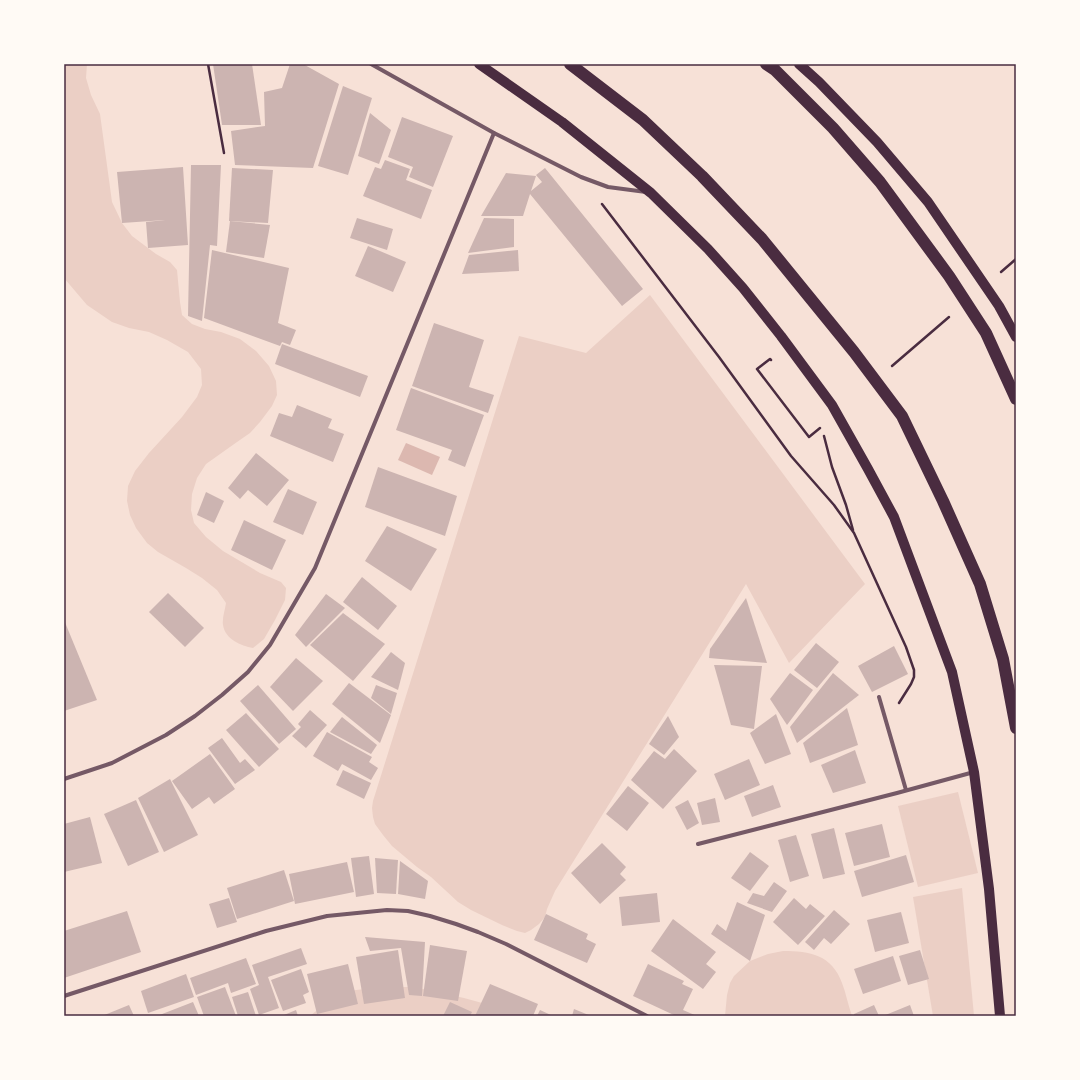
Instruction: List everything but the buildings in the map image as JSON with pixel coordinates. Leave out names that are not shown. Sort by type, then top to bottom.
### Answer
[{"type":"highway","points":[[570,64],[643,120],[702,176],[762,239],[854,352],[902,416],[943,501],[980,584],[1003,659],[1016,728]]},
{"type":"highway","points":[[766,64],[775,70],[833,128],[880,182],[949,276],[986,333],[1016,400]]},
{"type":"main road","points":[[479,64],[562,122],[651,193],[708,249],[743,288],[832,404],[868,469],[894,517],[952,672],[974,772],[989,889],[1000,1016]]},
{"type":"main road","points":[[799,64],[820,82],[877,142],[928,202],[999,306],[1016,337]]},
{"type":"main road","points":[[812,64],[820,82]]},
{"type":"street","points":[[371,64],[494,133],[581,177],[608,187],[651,193]]},
{"type":"street","points":[[64,779],[112,763],[166,735],[195,716],[222,695],[248,672],[270,645],[315,568],[494,133]]},
{"type":"street","points":[[878,697],[906,790]]},
{"type":"street","points":[[698,844],[974,772]]},
{"type":"street","points":[[64,996],[266,931],[327,916],[387,910],[430,916],[478,932],[506,944],[647,1016]]},
{"type":"path","points":[[208,64],[224,153]]},
{"type":"path","points":[[581,177],[719,357],[791,456],[834,505],[854,533]]},
{"type":"path","points":[[821,426],[832,467],[846,505],[854,533],[906,648],[914,670],[914,677],[911,684],[886,724]]},
{"type":"shaded area","points":[[64,64],[87,64],[86,78],[91,95],[100,114],[112,202],[122,223],[132,236],[156,254],[170,262],[177,270],[182,315],[192,324],[240,339],[256,351],[269,366],[276,381],[277,395],[272,406],[250,433],[206,464],[197,478],[192,494],[191,510],[194,523],[206,537],[223,551],[260,573],[281,582],[286,588],[285,600],[275,620],[264,639],[253,648],[244,646],[234,641],[224,630],[223,617],[226,603],[217,590],[202,578],[158,552],[147,543],[136,528],[130,515],[127,501],[128,486],[135,471],[149,453],[182,417],[197,397],[202,385],[201,369],[188,352],[167,340],[149,332],[129,328],[112,322],[87,305],[64,278]]},
{"type":"shaded area","points":[[650,295],[865,584],[789,663],[746,584],[555,891],[545,917],[539,924],[525,933],[502,925],[458,902],[431,877],[392,846],[375,824],[372,808],[373,801],[519,336],[586,353]]},
{"type":"shaded area","points":[[406,443],[440,457],[432,475],[398,460]]},
{"type":"shaded area","points":[[958,792],[978,873],[918,887],[898,806]]},
{"type":"shaded area","points":[[962,888],[974,1016],[933,1016],[913,897]]},
{"type":"shaded area","points":[[783,951],[802,952],[819,956],[832,966],[842,983],[852,1016],[725,1016],[727,995],[730,983],[734,976],[750,961],[768,954]]},
{"type":"shaded area","points":[[382,987],[414,987],[504,1009],[518,1016],[310,1016],[339,992]]}]
